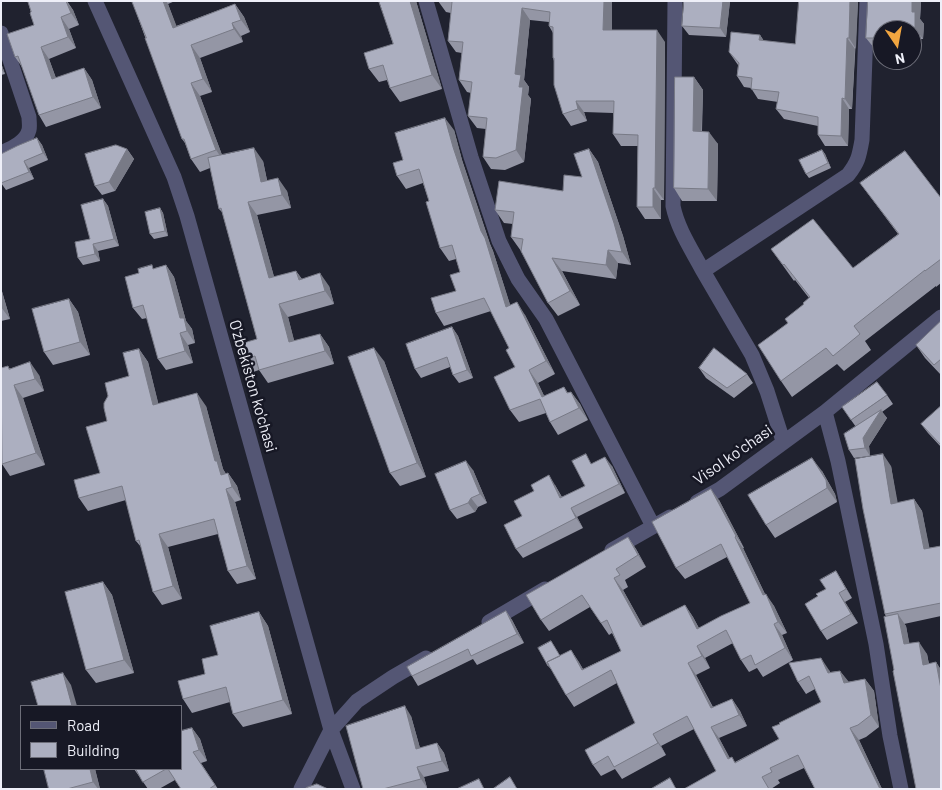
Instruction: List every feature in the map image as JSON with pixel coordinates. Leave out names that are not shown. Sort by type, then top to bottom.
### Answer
[{"type":"street","name":"O'zbekiston ko'chasi","points":[[94,1],[174,177],[187,216],[331,730],[353,789]]},
{"type":"street","points":[[426,1],[471,157],[499,240],[518,279],[546,319],[653,526]]},
{"type":"street","points":[[675,1],[673,206],[675,217],[752,355],[767,391],[784,441]]},
{"type":"street","points":[[704,271],[848,175],[856,165],[862,140],[867,1]]},
{"type":"street","points":[[1,33],[29,117],[29,129],[26,136],[17,145],[1,153]]},
{"type":"street","name":"Visol koʻchasi","points":[[596,560],[720,488],[824,412],[941,317]]},
{"type":"street","points":[[824,412],[838,461],[876,644],[890,736],[901,789]]},
{"type":"street","points":[[478,628],[554,584]]},
{"type":"street","points":[[301,789],[331,730],[357,701],[436,652]]},
{"type":"building","points":[[28,1],[66,1],[71,13],[61,17],[68,37],[41,47],[52,79],[84,68],[93,97],[39,115],[18,56],[15,57],[7,34],[34,25]]},
{"type":"building","points":[[132,1],[163,1],[173,28],[235,4],[241,20],[232,23],[234,29],[191,45],[203,79],[191,83],[216,150],[191,159]]},
{"type":"building","points":[[379,1],[410,1],[432,75],[390,88],[383,65],[369,69],[364,53],[393,44]]},
{"type":"building","points":[[447,1],[604,1],[603,30],[657,30],[655,188],[653,188],[653,207],[637,207],[638,135],[613,134],[614,101],[576,101],[578,109],[563,114],[554,85],[553,27],[549,26],[550,12],[522,8],[515,74],[521,75],[519,87],[523,87],[516,150],[496,158],[483,157],[487,118],[468,116],[472,82],[459,80],[463,42],[448,41],[452,2]]},
{"type":"building","points":[[684,1],[723,1],[720,28],[682,26]]},
{"type":"building","points":[[799,1],[850,1],[845,99],[842,98],[841,136],[818,135],[818,117],[776,109],[779,92],[751,89],[752,78],[737,76],[739,63],[729,52],[731,32],[760,35],[759,40],[795,44]]},
{"type":"building","points":[[868,1],[912,1],[912,12],[915,12],[915,20],[872,20],[872,38],[866,38]]},
{"type":"building","points":[[675,77],[694,77],[693,131],[709,132],[708,189],[674,188]]},
{"type":"building","points":[[445,118],[506,307],[517,302],[546,361],[529,370],[542,397],[564,387],[567,393],[571,392],[579,408],[550,422],[540,399],[510,410],[494,377],[515,367],[506,350],[509,348],[484,298],[436,313],[431,298],[456,291],[450,275],[460,272],[452,245],[440,248],[426,202],[429,201],[419,169],[397,176],[393,163],[403,160],[395,133]]},
{"type":"building","points":[[37,138],[43,153],[24,161],[29,172],[1,183],[1,154]]},
{"type":"building","points":[[116,145],[127,149],[109,182],[95,186],[85,154]]},
{"type":"building","points":[[254,148],[261,182],[278,178],[282,195],[248,202],[269,278],[296,271],[299,280],[320,273],[325,291],[279,304],[289,342],[320,334],[325,351],[259,370],[255,356],[244,359],[240,344],[257,339],[221,208],[219,209],[208,158]]},
{"type":"building","points":[[589,149],[622,252],[608,250],[606,265],[552,258],[570,291],[548,303],[521,251],[523,239],[511,237],[514,212],[495,210],[499,181],[563,191],[564,175],[582,177],[574,154]]},
{"type":"building","points":[[822,150],[828,163],[806,174],[799,160]]},
{"type":"building","points":[[905,151],[941,198],[941,259],[854,326],[860,334],[833,356],[826,348],[781,381],[758,345],[788,323],[785,319],[810,297],[771,249],[813,219],[853,268],[899,234],[860,183]]},
{"type":"building","points":[[103,199],[114,239],[93,244],[95,254],[78,258],[75,242],[90,239],[81,205]]},
{"type":"building","points":[[160,208],[165,231],[150,234],[145,212]]},
{"type":"building","points":[[152,265],[153,269],[166,265],[180,318],[184,318],[187,331],[180,333],[185,351],[158,359],[143,305],[133,308],[125,277],[139,273],[138,269]]},
{"type":"building","points":[[69,299],[80,342],[44,352],[32,309]]},
{"type":"building","points":[[941,321],[941,359],[934,365],[916,345]]},
{"type":"building","points":[[452,327],[467,370],[453,375],[447,357],[415,369],[406,344]]},
{"type":"building","points":[[374,348],[417,463],[390,473],[348,357]]},
{"type":"building","points":[[714,348],[747,374],[727,388],[699,368]]},
{"type":"building","points":[[139,349],[153,405],[197,393],[215,461],[217,461],[221,475],[228,473],[232,487],[226,489],[247,566],[228,571],[214,519],[159,534],[173,586],[153,592],[139,540],[136,541],[122,486],[79,498],[74,480],[100,473],[86,427],[107,421],[104,403],[108,396],[105,383],[129,376],[123,353]]},
{"type":"building","points":[[30,362],[35,379],[14,385],[36,453],[2,464],[1,368],[8,366],[9,369]]},
{"type":"building","points":[[877,382],[887,395],[851,420],[842,407]]},
{"type":"building","points":[[941,406],[941,445],[921,424]]},
{"type":"building","points":[[881,410],[863,438],[865,448],[849,450],[844,434]]},
{"type":"building","points":[[586,454],[591,464],[605,457],[619,484],[571,508],[576,518],[516,549],[504,525],[522,516],[514,501],[534,491],[531,485],[549,475],[560,498],[585,486],[572,461]]},
{"type":"building","points":[[883,454],[891,504],[914,499],[924,549],[941,546],[941,603],[885,614],[863,509],[855,459]]},
{"type":"building","points":[[812,458],[826,480],[827,488],[766,525],[748,495]]},
{"type":"building","points":[[466,461],[480,494],[471,498],[468,503],[450,510],[435,474]]},
{"type":"building","points":[[711,489],[736,536],[763,595],[766,594],[778,622],[774,624],[785,648],[755,665],[751,655],[741,660],[726,630],[697,646],[702,656],[688,663],[711,708],[732,699],[739,715],[711,727],[728,759],[732,757],[735,763],[779,739],[772,727],[821,702],[809,676],[798,682],[789,663],[821,658],[828,673],[840,671],[844,683],[865,679],[871,715],[858,725],[850,728],[880,789],[815,789],[798,755],[770,768],[772,772],[762,777],[769,789],[684,789],[716,771],[687,716],[653,734],[658,743],[614,767],[608,756],[593,765],[585,750],[635,723],[611,670],[566,695],[547,662],[571,650],[582,670],[621,651],[607,620],[601,623],[582,595],[541,620],[526,595],[628,537],[638,555],[616,569],[620,575],[614,578],[641,627],[685,605],[697,629],[750,603],[721,544],[676,568],[652,522]]},
{"type":"building","points":[[836,571],[846,589],[839,593],[851,614],[821,631],[805,604],[818,596],[816,594],[826,589],[820,580]]},
{"type":"building","points":[[103,582],[124,660],[86,670],[65,592]]},
{"type":"building","points":[[506,611],[517,634],[471,656],[468,649],[412,676],[407,667]]},
{"type":"building","points":[[259,612],[283,700],[233,714],[226,687],[183,699],[178,681],[205,674],[202,659],[218,655],[210,626]]},
{"type":"building","points":[[898,614],[904,644],[919,642],[923,665],[936,662],[941,689],[941,789],[916,789],[884,617]]},
{"type":"building","points":[[551,641],[560,656],[547,662],[548,666],[538,648]]},
{"type":"building","points":[[63,673],[72,705],[38,705],[31,682]]},
{"type":"building","points":[[405,706],[416,749],[437,743],[442,761],[417,767],[421,779],[383,789],[363,789],[346,726]]},
{"type":"building","points":[[192,728],[199,750],[193,752],[215,785],[209,789],[181,789],[169,770],[182,770],[182,731]]},
{"type":"building","points":[[44,770],[90,770],[93,782],[67,789],[49,789]]},
{"type":"building","points":[[137,770],[164,770],[143,782]]},
{"type":"building","points":[[510,777],[517,789],[493,789]]},
{"type":"building","points":[[670,778],[676,789],[651,789]]},
{"type":"building","points":[[479,779],[484,789],[457,789]]},
{"type":"building","points":[[317,784],[328,789],[306,789],[306,788]]}]
